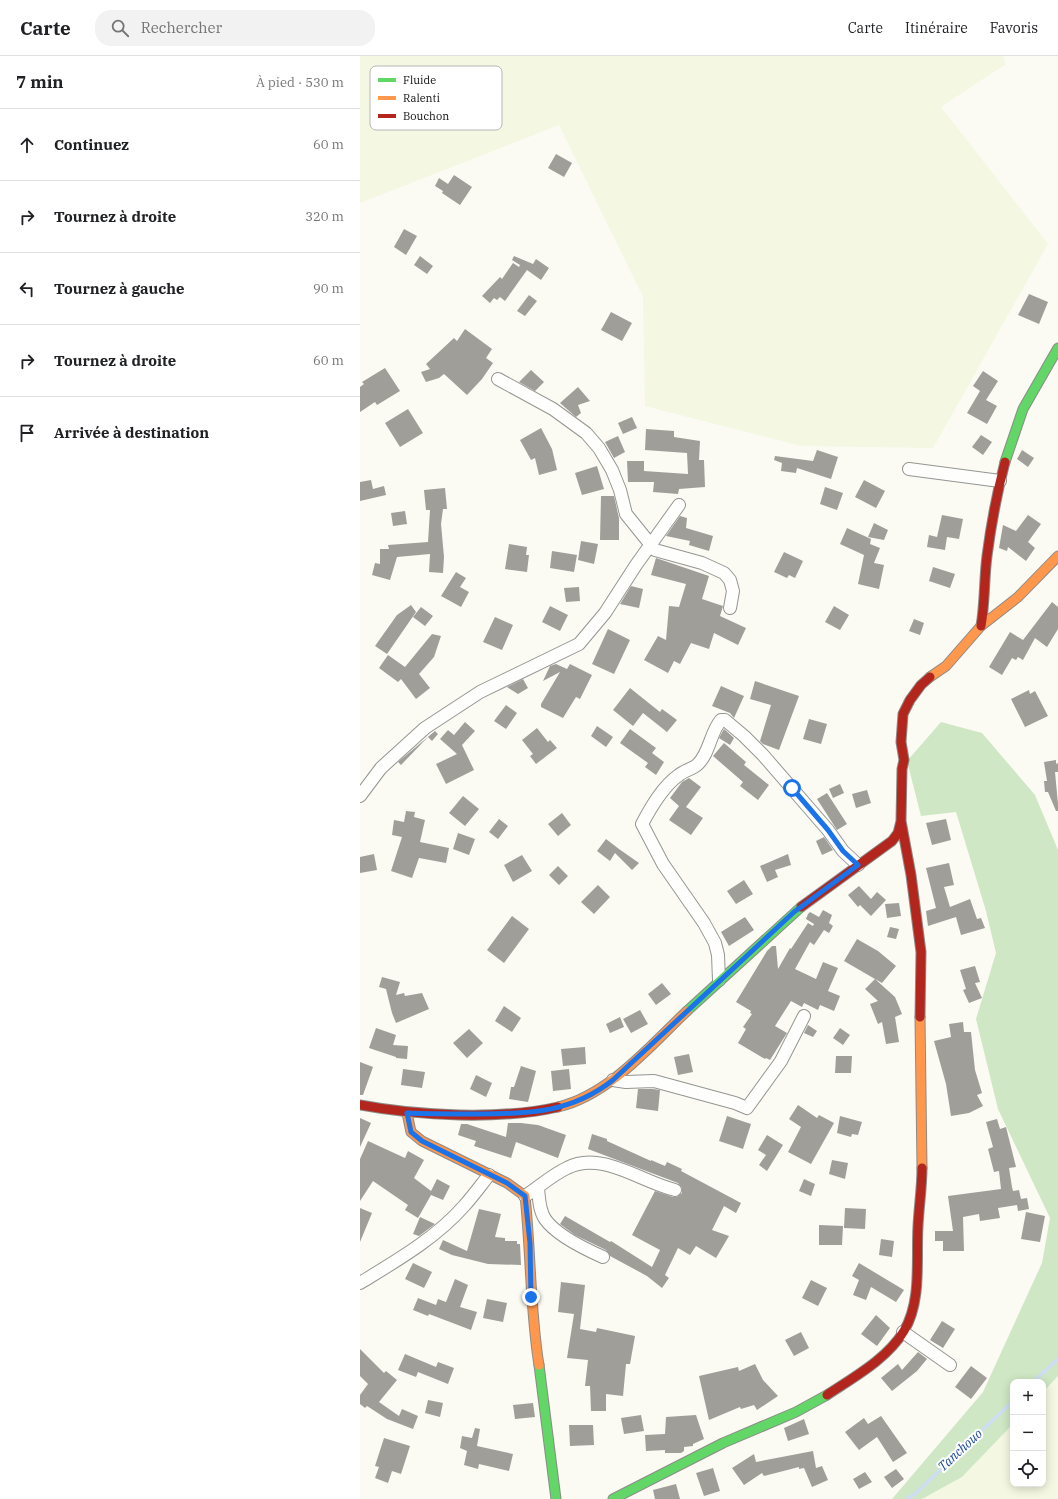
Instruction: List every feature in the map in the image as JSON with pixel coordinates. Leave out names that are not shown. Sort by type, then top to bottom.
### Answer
[{"type":"street","points":[[981,626],[985,602],[987,557],[1000,481],[1012,439],[1023,409],[1058,348]]},
{"type":"street","points":[[498,379],[553,409],[586,433],[600,448],[612,470],[620,490],[626,514],[655,550],[702,563],[724,573],[730,580],[732,591],[730,608]]},
{"type":"street","points":[[909,469],[1000,481]]},
{"type":"street","points":[[360,796],[382,768],[425,728],[480,692],[579,644],[605,613],[679,505]]},
{"type":"street","points":[[613,1499],[717,1446],[796,1412],[825,1397],[867,1368],[886,1351],[903,1332],[912,1317],[916,1288],[918,1226],[922,1184],[920,1072],[921,952],[911,875],[901,821],[902,769],[904,760],[901,742],[903,714],[910,700],[921,685],[935,672],[946,666],[981,626],[1018,597],[1058,556]]},
{"type":"street","points":[[719,980],[718,955],[715,943],[704,923],[663,864],[642,824],[652,806],[671,782],[678,775],[698,764],[705,754],[720,720],[724,720],[744,736],[763,755],[828,830],[843,851],[858,865]]},
{"type":"street","points":[[360,1105],[407,1113],[518,1114],[544,1111],[567,1106],[586,1098],[613,1080],[794,912],[892,841],[898,833],[901,821]]},
{"type":"street","points":[[613,1080],[626,1082],[654,1081],[735,1103],[747,1108],[781,1061],[804,1016]]},
{"type":"street","points":[[407,1113],[411,1132],[422,1141],[507,1183],[525,1196],[530,1243],[534,1336],[544,1398],[556,1499]]},
{"type":"street","points":[[525,1196],[567,1168],[585,1161],[606,1164],[657,1185],[675,1190]]},
{"type":"street","points":[[360,1283],[421,1244],[447,1223],[464,1207],[489,1175]]},
{"type":"street","points":[[538,1188],[539,1204],[545,1219],[566,1238],[602,1257]]},
{"type":"street","points":[[903,1332],[950,1365]]},
{"type":"green space","points":[[360,56],[1003,56],[1006,64],[941,107],[1048,244],[933,448],[801,446],[645,406],[643,297],[559,125],[360,203]]},
{"type":"green space","points":[[941,722],[982,733],[1035,795],[1058,850],[1058,1376],[1046,1389],[1046,1379],[1010,1379],[1010,1427],[962,1477],[922,1499],[892,1499],[983,1392],[1042,1263],[1050,1218],[998,1109],[976,1019],[996,953],[986,911],[956,812],[921,816],[907,761]]},
{"type":"green space","points":[[1058,1376],[1058,1499],[922,1499],[962,1477],[1010,1427],[1010,1487],[1046,1487],[1046,1389]]},
{"type":"building","points":[[556,154],[572,163],[564,177],[548,168]]},
{"type":"building","points":[[454,175],[472,187],[460,205],[442,193],[443,191],[435,186],[439,178],[448,184]]},
{"type":"building","points":[[404,229],[417,236],[406,255],[394,247]]},
{"type":"building","points":[[420,256],[433,266],[427,274],[414,265]]},
{"type":"building","points":[[514,256],[533,264],[536,259],[549,268],[541,280],[527,270],[505,301],[500,297],[497,300],[494,298],[490,303],[482,296],[500,277],[502,279],[513,263],[519,267],[520,265],[512,260]]},
{"type":"building","points":[[1029,294],[1048,302],[1039,324],[1018,315]]},
{"type":"building","points":[[529,295],[537,301],[525,316],[517,311]]},
{"type":"building","points":[[611,312],[632,323],[622,341],[601,330]]},
{"type":"building","points":[[465,329],[492,349],[486,358],[493,363],[482,379],[467,395],[444,374],[439,378],[426,382],[421,372],[430,369],[426,364],[454,338],[457,341]]},
{"type":"building","points":[[385,368],[400,391],[377,405],[375,402],[360,412],[360,387],[364,384],[362,382]]},
{"type":"building","points":[[531,370],[544,382],[535,391],[519,382]]},
{"type":"building","points":[[983,371],[998,381],[986,400],[997,406],[987,424],[967,413],[980,391],[973,386]]},
{"type":"building","points":[[578,387],[590,401],[578,405],[581,413],[576,417],[560,403]]},
{"type":"building","points":[[408,409],[423,433],[400,447],[385,423]]},
{"type":"building","points":[[632,417],[637,428],[623,434],[618,423]]},
{"type":"building","points":[[541,428],[552,449],[557,470],[539,475],[535,458],[531,460],[520,440]]},
{"type":"building","points":[[646,429],[674,431],[674,437],[700,441],[699,460],[704,460],[705,487],[679,489],[678,494],[653,492],[654,482],[628,482],[627,461],[644,461],[644,471],[688,474],[687,453],[645,450]]},
{"type":"building","points":[[981,435],[992,442],[983,455],[972,447]]},
{"type":"building","points":[[618,436],[625,452],[614,458],[605,442]]},
{"type":"building","points":[[817,450],[838,457],[831,479],[797,468],[796,473],[781,471],[782,463],[774,460],[775,456],[813,461]]},
{"type":"building","points":[[1022,450],[1034,458],[1028,467],[1017,459]]},
{"type":"building","points":[[597,466],[604,489],[582,495],[575,473]]},
{"type":"building","points":[[371,480],[373,489],[384,486],[386,495],[360,501],[360,482]]},
{"type":"building","points":[[864,480],[885,491],[876,508],[855,497]]},
{"type":"building","points":[[825,487],[843,493],[837,510],[820,504]]},
{"type":"building","points":[[445,488],[447,509],[443,509],[441,524],[444,557],[443,573],[429,572],[430,554],[397,557],[390,580],[372,575],[375,563],[380,564],[380,549],[389,549],[388,545],[428,542],[430,510],[426,510],[424,490]]},
{"type":"building","points":[[601,496],[614,496],[619,518],[619,540],[600,540]]},
{"type":"building","points":[[405,511],[407,524],[393,526],[391,513]]},
{"type":"building","points":[[942,515],[963,519],[959,539],[947,537],[945,550],[927,547],[929,535],[937,537]]},
{"type":"building","points":[[1028,515],[1041,524],[1028,542],[1035,548],[1026,561],[1008,547],[1007,551],[999,548],[1003,525],[1016,531]]},
{"type":"building","points":[[680,516],[687,518],[686,528],[713,536],[709,551],[689,545],[690,541],[666,536]]},
{"type":"building","points":[[874,523],[888,530],[884,540],[868,537]]},
{"type":"building","points":[[847,528],[871,539],[870,544],[880,548],[874,563],[884,565],[879,589],[858,584],[864,555],[840,544]]},
{"type":"building","points":[[581,541],[598,544],[594,564],[578,560]]},
{"type":"building","points":[[509,544],[527,547],[526,555],[529,555],[527,572],[505,569]]},
{"type":"building","points":[[552,551],[577,555],[574,572],[550,568]]},
{"type":"building","points":[[784,552],[803,561],[795,578],[789,575],[787,578],[774,572]]},
{"type":"building","points":[[656,558],[709,576],[702,599],[723,606],[720,616],[746,628],[738,645],[714,633],[709,649],[691,643],[680,664],[674,661],[668,673],[644,660],[658,636],[666,640],[669,606],[679,607],[686,584],[651,575]]},
{"type":"building","points":[[933,567],[955,574],[950,588],[929,581]]},
{"type":"building","points":[[456,572],[466,578],[460,587],[469,592],[461,607],[441,596]]},
{"type":"building","points":[[631,586],[643,589],[639,608],[620,604]]},
{"type":"building","points":[[579,587],[580,601],[566,602],[564,588]]},
{"type":"building","points":[[1052,602],[1058,607],[1058,629],[1047,647],[1035,638],[1023,660],[1018,657],[1016,660],[1012,658],[1002,675],[989,667],[1010,632],[1023,640]]},
{"type":"building","points":[[411,605],[416,612],[387,654],[375,646],[397,615]]},
{"type":"building","points":[[550,606],[568,615],[560,631],[542,622]]},
{"type":"building","points":[[834,606],[849,615],[840,630],[825,622]]},
{"type":"building","points":[[421,607],[433,616],[425,626],[413,617]]},
{"type":"building","points":[[495,617],[513,625],[502,650],[483,642]]},
{"type":"building","points":[[914,619],[924,623],[920,635],[909,631]]},
{"type":"building","points":[[608,629],[630,640],[614,674],[592,664]]},
{"type":"building","points":[[432,634],[441,636],[434,657],[419,674],[430,688],[416,699],[401,679],[398,682],[379,668],[388,655],[405,667]]},
{"type":"building","points":[[556,664],[567,669],[570,664],[592,675],[580,699],[576,697],[563,718],[541,707],[541,704],[560,672],[543,681],[550,666]]},
{"type":"building","points":[[523,679],[528,688],[518,694],[507,687]]},
{"type":"building","points":[[755,681],[799,696],[779,750],[763,744],[760,741],[771,705],[750,699]]},
{"type":"building","points":[[721,686],[744,696],[734,718],[730,713],[712,706]]},
{"type":"building","points":[[630,688],[660,712],[662,709],[677,720],[667,732],[643,713],[633,726],[613,710]]},
{"type":"building","points":[[1029,690],[1030,694],[1035,691],[1048,716],[1025,727],[1011,699]]},
{"type":"building","points":[[506,705],[517,713],[506,729],[494,721]]},
{"type":"building","points":[[809,719],[827,724],[821,744],[803,739]]},
{"type":"building","points":[[465,722],[475,731],[462,745],[474,770],[446,784],[436,764],[457,754],[440,739],[448,730],[454,735]]},
{"type":"building","points":[[597,726],[613,737],[606,747],[591,736]]},
{"type":"building","points":[[537,728],[548,742],[550,740],[557,748],[536,764],[530,756],[533,754],[522,740]]},
{"type":"building","points":[[630,729],[656,748],[652,753],[664,762],[656,775],[645,767],[648,763],[620,743]]},
{"type":"building","points":[[724,729],[734,738],[730,745],[719,738]]},
{"type":"building","points":[[435,731],[438,734],[432,741],[428,737],[401,765],[398,762]]},
{"type":"building","points":[[724,743],[746,762],[744,765],[769,785],[758,800],[740,786],[743,782],[713,756]]},
{"type":"building","points":[[1056,760],[1056,764],[1058,763],[1058,772],[1055,772],[1058,811],[1056,811],[1048,792],[1045,792],[1044,781],[1047,781],[1044,762]]},
{"type":"building","points":[[689,778],[701,787],[686,807],[703,818],[691,835],[669,820],[679,806],[670,798],[682,782]]},
{"type":"building","points":[[840,784],[844,793],[833,798],[829,789]]},
{"type":"building","points":[[867,790],[871,803],[856,808],[852,794]]},
{"type":"building","points":[[827,793],[847,824],[837,830],[817,799]]},
{"type":"building","points":[[463,796],[479,809],[465,826],[449,813]]},
{"type":"building","points":[[406,811],[415,812],[414,817],[425,820],[420,842],[449,848],[446,863],[419,858],[412,878],[391,871],[402,837],[392,835],[394,820],[404,822]]},
{"type":"building","points":[[562,813],[571,825],[558,836],[548,824]]},
{"type":"building","points":[[499,819],[508,826],[498,839],[489,832]]},
{"type":"building","points":[[946,819],[951,840],[932,845],[926,823]]},
{"type":"building","points":[[458,833],[475,839],[469,855],[453,849]]},
{"type":"building","points":[[824,837],[833,850],[822,855],[816,841]]},
{"type":"building","points":[[606,839],[639,863],[632,870],[615,853],[610,861],[597,851]]},
{"type":"building","points":[[374,854],[377,870],[360,873],[360,857]]},
{"type":"building","points":[[788,854],[791,865],[775,870],[778,877],[767,882],[760,866]]},
{"type":"building","points":[[522,855],[532,871],[513,882],[504,865]]},
{"type":"building","points":[[949,863],[954,885],[944,887],[950,907],[970,899],[977,919],[981,918],[985,928],[961,935],[956,917],[928,926],[926,911],[936,908],[926,868]]},
{"type":"building","points":[[558,866],[568,876],[559,885],[549,875]]},
{"type":"building","points":[[744,880],[753,894],[736,904],[727,891]]},
{"type":"building","points":[[598,885],[610,897],[594,914],[581,902]]},
{"type":"building","points":[[859,886],[871,899],[877,892],[886,900],[871,916],[860,905],[858,907],[848,895]]},
{"type":"building","points":[[899,903],[901,916],[887,918],[885,904]]},
{"type":"building","points":[[823,910],[832,915],[829,923],[833,926],[829,933],[824,930],[814,945],[810,942],[795,969],[816,979],[823,962],[838,968],[828,991],[840,996],[834,1011],[820,1005],[818,1010],[804,1003],[802,1007],[791,1001],[775,1026],[787,1033],[770,1060],[765,1059],[738,1043],[746,1029],[743,1027],[752,1014],[750,1013],[751,1011],[736,1002],[767,951],[772,946],[776,946],[778,969],[790,948],[791,949],[808,923],[813,926],[814,924],[806,919],[808,914],[810,912],[819,917]]},
{"type":"building","points":[[512,916],[529,929],[504,963],[487,950]]},
{"type":"building","points":[[745,917],[754,930],[729,946],[721,932]]},
{"type":"building","points":[[890,927],[899,929],[896,939],[887,937]]},
{"type":"building","points":[[857,939],[878,951],[896,966],[882,983],[844,961]]},
{"type":"building","points":[[975,966],[980,982],[975,983],[982,998],[969,1003],[963,990],[966,989],[960,970]]},
{"type":"building","points":[[382,977],[400,982],[396,995],[404,993],[405,996],[422,993],[429,1009],[396,1023],[386,989],[379,987]]},
{"type":"building","points":[[875,979],[895,997],[902,1014],[895,1017],[899,1042],[886,1044],[882,1022],[878,1024],[870,1004],[878,1001],[865,989]]},
{"type":"building","points":[[662,983],[671,994],[656,1005],[648,994]]},
{"type":"building","points":[[504,1006],[521,1018],[512,1032],[495,1021]]},
{"type":"building","points":[[640,1010],[648,1024],[631,1033],[623,1019]]},
{"type":"building","points":[[620,1017],[624,1027],[610,1033],[606,1024]]},
{"type":"building","points":[[963,1022],[964,1032],[971,1032],[975,1070],[982,1093],[977,1095],[983,1106],[969,1113],[951,1116],[946,1084],[934,1041],[951,1037],[949,1024]]},
{"type":"building","points":[[808,1025],[817,1031],[813,1037],[804,1033]]},
{"type":"building","points":[[376,1028],[396,1035],[393,1045],[408,1046],[407,1059],[396,1058],[369,1048]]},
{"type":"building","points":[[840,1028],[850,1035],[843,1045],[833,1038]]},
{"type":"building","points":[[469,1029],[483,1043],[467,1058],[453,1043]]},
{"type":"building","points":[[585,1047],[586,1064],[563,1066],[561,1049]]},
{"type":"building","points":[[689,1054],[693,1072],[678,1075],[674,1057]]},
{"type":"building","points":[[836,1056],[852,1056],[851,1073],[835,1073]]},
{"type":"building","points":[[360,1062],[373,1067],[363,1095],[360,1095]]},
{"type":"building","points":[[521,1066],[536,1071],[528,1102],[509,1099],[511,1087],[514,1087]]},
{"type":"building","points":[[403,1069],[425,1072],[422,1088],[401,1085]]},
{"type":"building","points":[[569,1069],[571,1089],[553,1091],[551,1071]]},
{"type":"building","points":[[476,1075],[492,1083],[486,1097],[470,1089]]},
{"type":"building","points":[[638,1089],[660,1090],[658,1111],[636,1108]]},
{"type":"building","points":[[798,1105],[817,1118],[819,1115],[834,1123],[811,1164],[788,1152],[801,1127],[789,1119]]},
{"type":"building","points":[[727,1116],[751,1124],[743,1149],[719,1141]]},
{"type":"building","points":[[840,1116],[862,1122],[858,1135],[852,1134],[851,1137],[837,1133]]},
{"type":"building","points":[[360,1118],[371,1123],[360,1147]]},
{"type":"building","points":[[997,1119],[1000,1129],[1006,1127],[1016,1167],[1009,1168],[1013,1191],[1019,1190],[1021,1199],[1027,1198],[1029,1209],[1018,1211],[1017,1205],[998,1208],[1000,1218],[980,1221],[979,1214],[963,1217],[964,1251],[943,1251],[943,1241],[935,1241],[935,1231],[953,1231],[948,1196],[1001,1189],[999,1171],[994,1172],[988,1149],[993,1147],[986,1122]]},
{"type":"building","points":[[508,1123],[538,1125],[566,1135],[558,1158],[516,1142],[511,1158],[474,1146],[476,1141],[458,1135],[461,1124],[467,1124],[506,1137]]},
{"type":"building","points":[[592,1134],[607,1139],[607,1141],[651,1161],[665,1166],[667,1162],[741,1203],[736,1213],[724,1206],[712,1230],[729,1236],[716,1258],[696,1246],[690,1255],[678,1248],[665,1275],[669,1278],[662,1288],[647,1276],[610,1256],[606,1250],[575,1235],[560,1224],[565,1216],[610,1242],[611,1241],[652,1267],[660,1250],[632,1235],[655,1191],[673,1197],[677,1197],[682,1193],[682,1188],[678,1183],[588,1149]]},
{"type":"building","points":[[767,1135],[783,1145],[767,1171],[759,1165],[766,1155],[758,1150]]},
{"type":"building","points":[[368,1141],[405,1158],[408,1151],[424,1160],[414,1178],[431,1191],[437,1179],[450,1186],[443,1200],[431,1195],[418,1218],[405,1210],[408,1205],[373,1181],[360,1201],[360,1159]]},
{"type":"building","points":[[832,1160],[848,1163],[845,1179],[829,1174]]},
{"type":"building","points":[[804,1179],[815,1184],[811,1196],[799,1191]]},
{"type":"building","points":[[360,1208],[372,1213],[360,1242]]},
{"type":"building","points":[[845,1208],[866,1209],[865,1229],[844,1228]]},
{"type":"building","points":[[479,1209],[501,1214],[495,1237],[505,1238],[505,1241],[517,1241],[517,1244],[520,1244],[521,1265],[488,1264],[452,1255],[439,1249],[443,1240],[467,1251]]},
{"type":"building","points":[[1026,1212],[1045,1216],[1040,1242],[1021,1239]]},
{"type":"building","points":[[420,1217],[435,1224],[419,1236],[413,1234]]},
{"type":"building","points":[[819,1225],[843,1226],[842,1245],[819,1245]]},
{"type":"building","points":[[881,1239],[894,1241],[892,1257],[879,1255]]},
{"type":"building","points":[[413,1263],[432,1272],[424,1288],[405,1279]]},
{"type":"building","points":[[859,1263],[904,1290],[896,1302],[871,1287],[866,1300],[853,1295],[859,1280],[852,1276]]},
{"type":"building","points":[[455,1279],[468,1285],[460,1307],[477,1312],[471,1330],[429,1314],[428,1316],[413,1310],[418,1298],[436,1305],[438,1299],[446,1302]]},
{"type":"building","points":[[811,1280],[827,1288],[818,1306],[802,1298]]},
{"type":"building","points":[[561,1282],[585,1285],[580,1329],[596,1332],[597,1328],[635,1336],[630,1364],[626,1364],[623,1396],[606,1394],[606,1411],[591,1411],[590,1386],[585,1386],[588,1360],[567,1358],[574,1314],[558,1312]]},
{"type":"building","points":[[487,1299],[507,1303],[503,1322],[483,1318]]},
{"type":"building","points":[[876,1315],[890,1328],[877,1346],[861,1334]]},
{"type":"building","points":[[942,1321],[955,1329],[943,1348],[930,1340]]},
{"type":"building","points":[[801,1332],[809,1348],[794,1356],[785,1340]]},
{"type":"building","points":[[360,1349],[384,1373],[386,1371],[397,1380],[379,1402],[399,1416],[402,1409],[418,1416],[413,1429],[387,1419],[367,1406],[365,1408],[360,1404],[360,1395],[368,1384],[360,1376]]},
{"type":"building","points":[[918,1352],[927,1359],[917,1371],[892,1391],[881,1378],[898,1364],[902,1370]]},
{"type":"building","points":[[405,1354],[436,1367],[438,1362],[454,1368],[448,1384],[418,1372],[416,1377],[398,1370]]},
{"type":"building","points":[[755,1364],[763,1380],[778,1396],[757,1410],[754,1405],[741,1409],[740,1407],[709,1420],[699,1376],[738,1367],[739,1371]]},
{"type":"building","points":[[971,1366],[987,1378],[971,1399],[955,1387]]},
{"type":"building","points":[[428,1400],[443,1403],[440,1417],[425,1413]]},
{"type":"building","points":[[533,1403],[535,1417],[515,1419],[513,1405]]},
{"type":"building","points":[[641,1415],[644,1431],[624,1434],[621,1418]]},
{"type":"building","points":[[696,1415],[704,1439],[693,1444],[693,1446],[684,1447],[684,1451],[681,1453],[665,1453],[665,1450],[646,1451],[645,1435],[665,1434],[666,1417]]},
{"type":"building","points":[[881,1416],[907,1453],[893,1462],[877,1437],[859,1450],[845,1432],[864,1418],[868,1424]]},
{"type":"building","points":[[804,1419],[809,1434],[788,1441],[784,1428]]},
{"type":"building","points":[[569,1425],[593,1425],[594,1445],[570,1446]]},
{"type":"building","points":[[475,1428],[480,1429],[477,1446],[513,1454],[509,1471],[479,1464],[478,1469],[464,1465],[467,1451],[460,1448],[462,1436],[472,1438]]},
{"type":"building","points":[[384,1438],[410,1446],[401,1474],[392,1471],[388,1483],[375,1478],[379,1467],[375,1466]]},
{"type":"building","points":[[813,1451],[816,1468],[822,1466],[828,1480],[812,1487],[804,1468],[799,1469],[799,1467],[764,1476],[762,1473],[744,1485],[732,1468],[754,1454],[756,1462]]},
{"type":"building","points":[[713,1468],[720,1491],[704,1496],[696,1473]]},
{"type":"building","points":[[896,1469],[904,1479],[892,1488],[884,1477]]},
{"type":"building","points":[[865,1472],[872,1482],[859,1489],[853,1479]]},
{"type":"building","points":[[676,1484],[680,1499],[655,1499],[653,1490]]},
{"type":"waterway","name":"Tanchouo","points":[[1036,1379],[1058,1359]]},
{"type":"waterway","name":"Tanchouo","points":[[907,1499],[916,1493],[1010,1404]]},
{"type":"traffic: fast","points":[[1005,462],[1023,409],[1058,348]]},
{"type":"traffic: fast","points":[[687,1011],[801,907]]},
{"type":"traffic: fast","points":[[539,1365],[556,1499]]},
{"type":"traffic: fast","points":[[613,1499],[723,1443],[796,1412],[827,1395]]},
{"type":"traffic: slow","points":[[930,677],[946,666],[981,626],[1018,597],[1058,556]]},
{"type":"traffic: slow","points":[[558,1107],[577,1101],[611,1081],[628,1068],[687,1011]]},
{"type":"traffic: slow","points":[[920,1017],[922,1168]]},
{"type":"traffic: slow","points":[[407,1113],[411,1132],[422,1141],[507,1183],[525,1196],[532,1302],[539,1365]]},
{"type":"traffic: jam","points":[[981,626],[986,565],[992,521],[1005,462]]},
{"type":"traffic: jam","points":[[801,907],[892,841],[898,833],[901,821],[902,769],[904,760],[901,742],[903,714],[910,700],[921,685],[930,677]]},
{"type":"traffic: jam","points":[[901,821],[911,875],[921,952],[920,1017]]},
{"type":"traffic: jam","points":[[360,1105],[407,1112],[459,1115],[511,1114],[558,1107]]},
{"type":"traffic: jam","points":[[827,1395],[869,1367],[889,1350],[904,1331],[910,1319],[916,1294],[918,1226],[922,1168]]},
{"type":"route","points":[[531,1297],[530,1243],[525,1196],[507,1183],[422,1141],[411,1132],[407,1113],[518,1114],[544,1111],[567,1106],[586,1098],[613,1080],[750,951],[811,897],[858,865],[843,851],[828,830],[792,788]]}]
